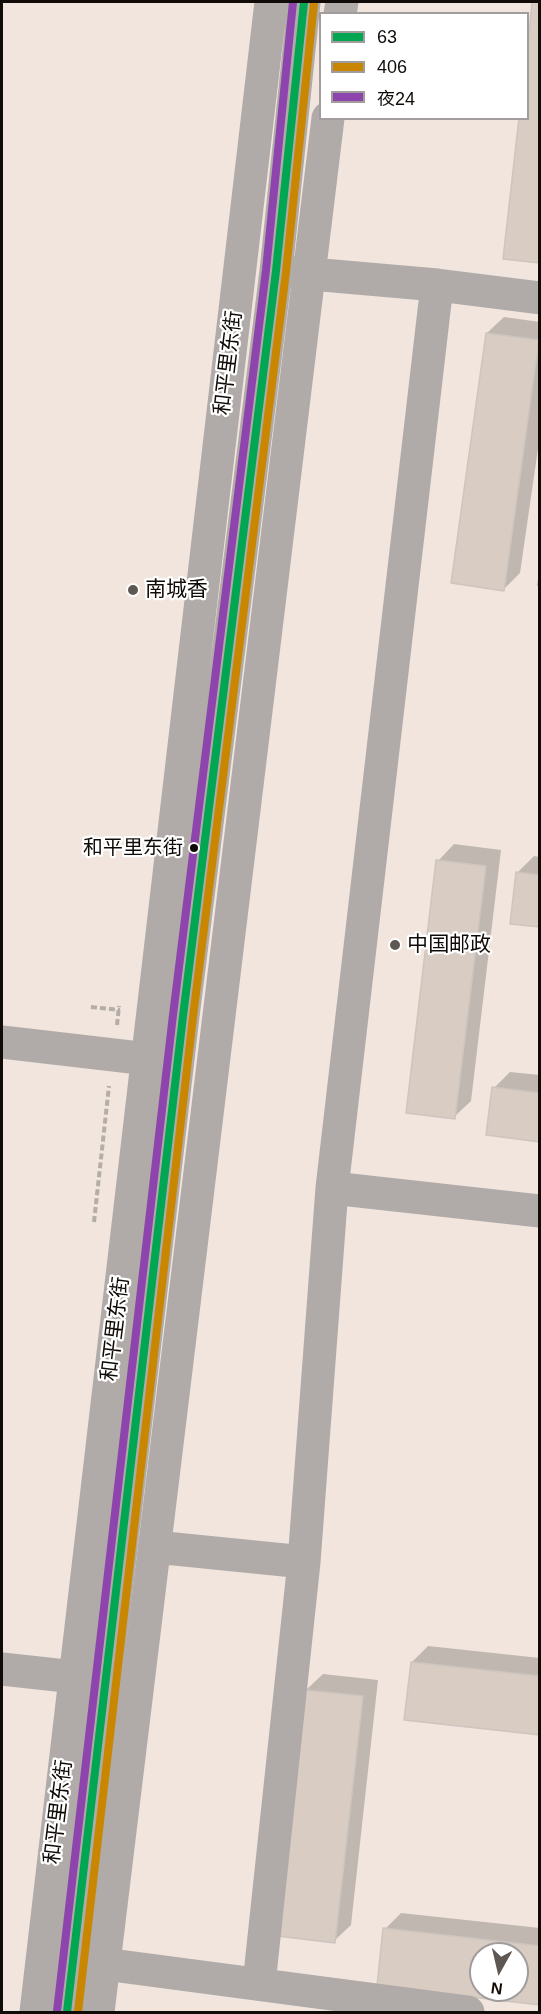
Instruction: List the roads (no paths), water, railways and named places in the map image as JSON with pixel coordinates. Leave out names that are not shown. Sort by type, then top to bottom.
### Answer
[{"type":"street","name":"和平里东街","points":[[36,2013],[271,2]]},
{"type":"street","name":"和平里东街","points":[[67,2013],[184,1004],[276,271],[304,2]]},
{"type":"street","points":[[98,2013],[328,120]]},
{"type":"street","points":[[276,271],[437,285],[540,298]]},
{"type":"street","points":[[259,1984],[304,1562],[332,1188],[437,285]]},
{"type":"street","points":[[2,1042],[148,1059]]},
{"type":"street","points":[[332,1188],[540,1211]]},
{"type":"street","points":[[154,1547],[304,1562]]},
{"type":"street","points":[[2,1669],[75,1677]]},
{"type":"street","points":[[104,1964],[468,2013]]},
{"type":"place","name":"南城香","points":[[133,590]]},
{"type":"place","name":"和平里东街","points":[[194,848]]},
{"type":"place","name":"中国邮政","points":[[395,945]]}]
